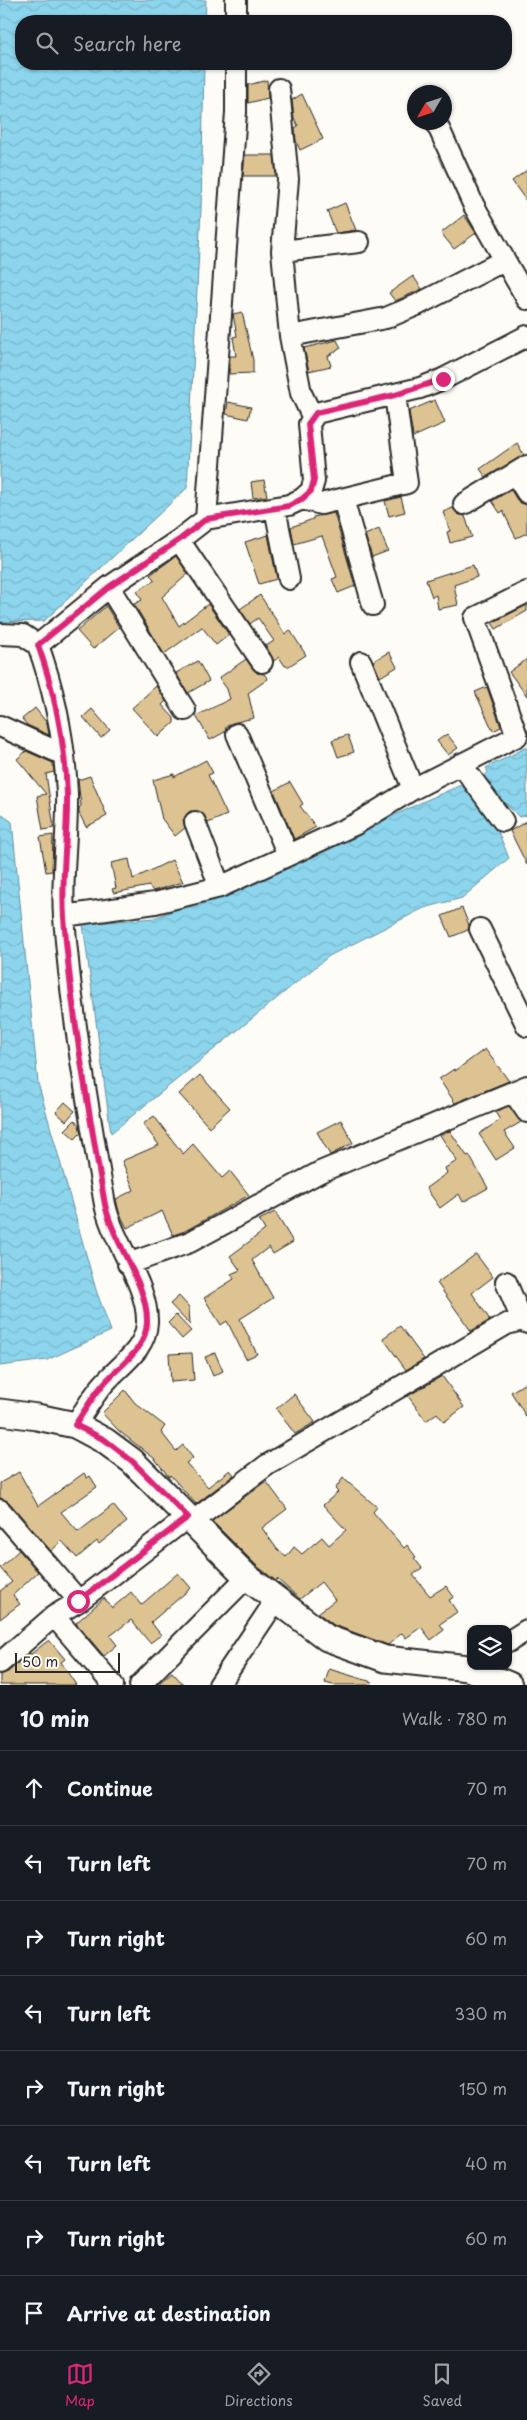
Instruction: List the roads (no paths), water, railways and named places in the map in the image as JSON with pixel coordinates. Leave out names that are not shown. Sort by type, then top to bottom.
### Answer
[{"type":"main road","points":[[0,1412],[37,1416],[75,1425],[105,1440],[132,1461],[247,1577],[327,1638],[385,1658],[467,1667]]},
{"type":"main road","points":[[476,1670],[509,1685]]},
{"type":"street","points":[[236,0],[236,15]]},
{"type":"street","points":[[206,519],[235,122],[236,70]]},
{"type":"street","points":[[279,89],[288,179],[282,251],[290,336],[301,393],[312,416]]},
{"type":"street","points":[[440,130],[474,206],[503,261],[527,300]]},
{"type":"street","points":[[282,251],[359,242]]},
{"type":"street","points":[[290,336],[386,318],[417,305],[503,261]]},
{"type":"street","points":[[38,645],[109,587],[179,540],[206,519],[289,506],[302,499],[311,491],[314,480],[308,424],[312,416],[322,410],[395,395],[443,379],[527,336]]},
{"type":"street","points":[[302,499],[321,504],[407,483],[395,395]]},
{"type":"street","points":[[464,504],[521,470],[527,493]]},
{"type":"street","points":[[343,498],[373,605]]},
{"type":"street","points":[[275,508],[289,579]]},
{"type":"street","points":[[179,540],[262,662]]},
{"type":"street","points":[[109,587],[185,710]]},
{"type":"street","points":[[64,916],[155,903],[220,887],[356,824],[413,789],[522,735],[475,618],[527,592]]},
{"type":"street","points":[[0,634],[23,635],[38,645],[55,699],[64,756],[67,795],[64,916],[80,1055],[106,1213],[144,1298],[147,1323],[143,1341],[128,1361],[102,1386],[75,1425]]},
{"type":"street","points":[[361,662],[413,789]]},
{"type":"street","points":[[0,726],[64,756]]},
{"type":"street","points":[[237,734],[288,855]]},
{"type":"street","points":[[461,764],[503,821]]},
{"type":"street","points":[[195,822],[220,887]]},
{"type":"street","points":[[480,929],[527,1026]]},
{"type":"street","points":[[128,1264],[190,1242],[320,1172],[520,1089],[527,1112]]},
{"type":"street","points":[[3,1655],[54,1616],[78,1601],[268,1465],[507,1324],[525,1322],[506,1282]]},
{"type":"street","points":[[0,1510],[78,1601]]},
{"type":"street","points":[[140,1685],[247,1577]]},
{"type":"street","points":[[219,1685],[276,1600]]},
{"type":"street","points":[[54,1616],[112,1685]]},
{"type":"street","points":[[512,1639],[527,1630]]},
{"type":"water","points":[[0,0],[206,0],[205,15],[15,15],[15,70],[204,70],[201,209],[187,488],[44,621],[0,622]]},
{"type":"water","points":[[527,747],[527,815],[519,817],[482,780],[488,772],[486,768]]},
{"type":"water","points":[[461,785],[494,822],[509,858],[462,898],[424,908],[329,956],[111,1133],[83,924],[154,918],[292,865]]},
{"type":"water","points":[[0,813],[12,822],[38,1083],[96,1290],[111,1331],[47,1360],[0,1366]]}]
